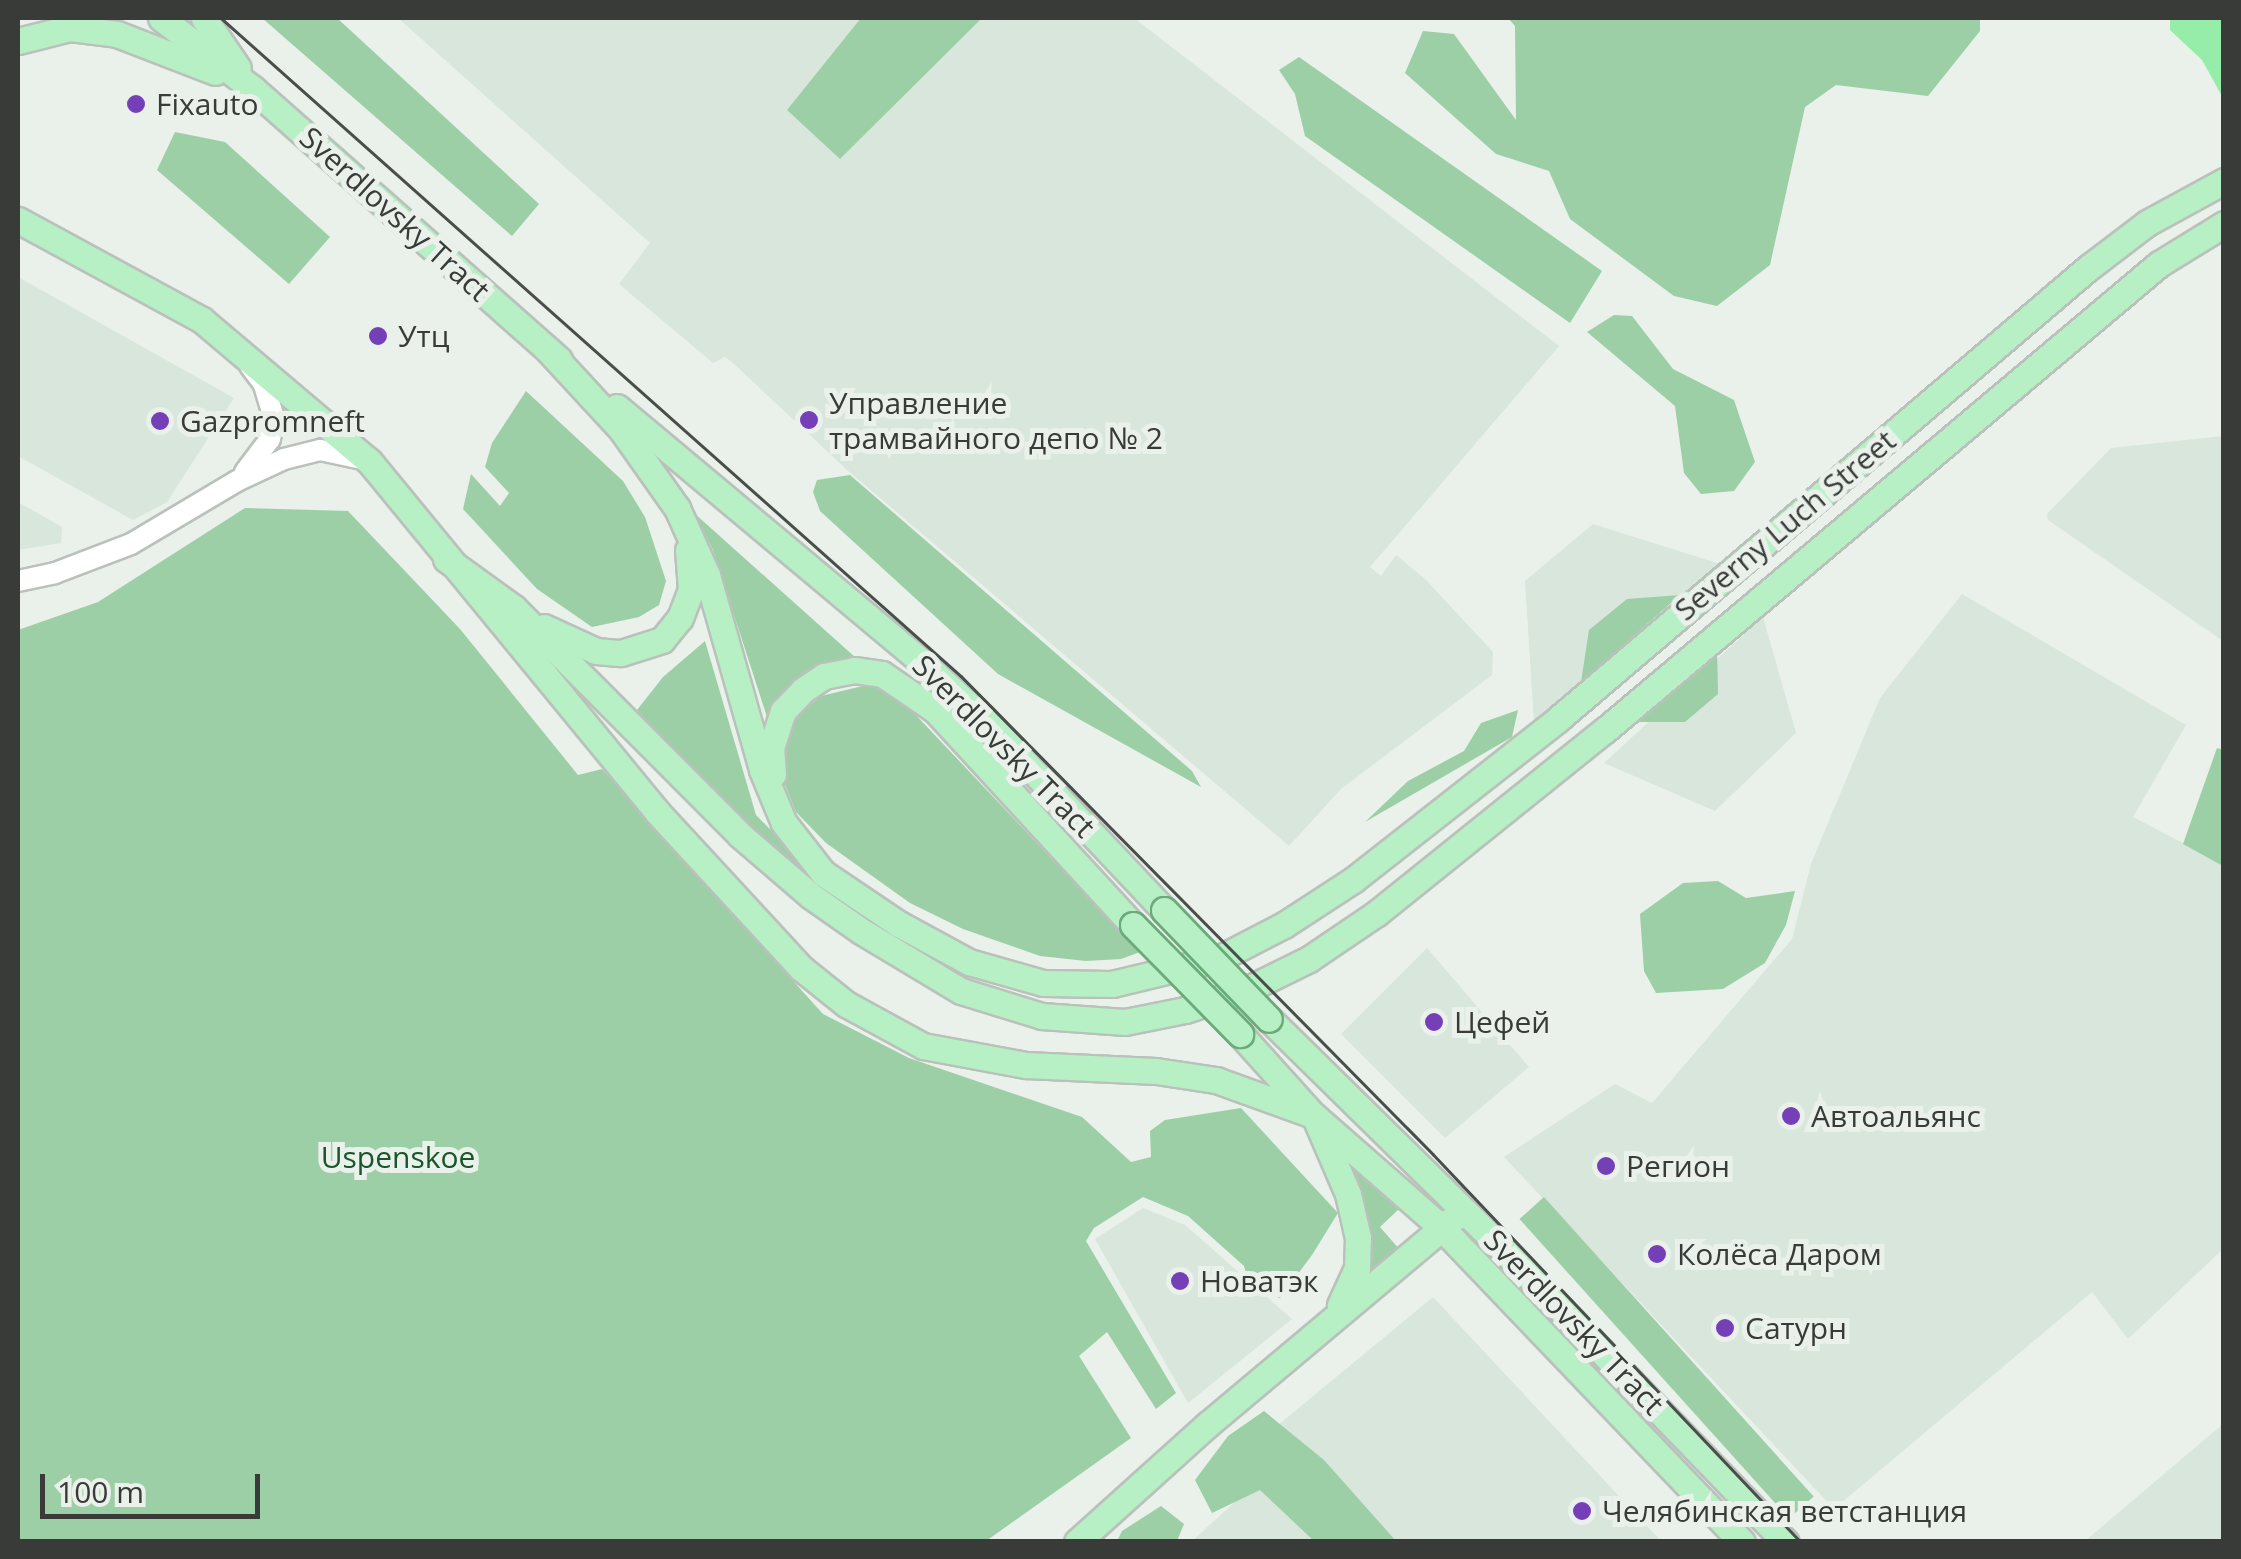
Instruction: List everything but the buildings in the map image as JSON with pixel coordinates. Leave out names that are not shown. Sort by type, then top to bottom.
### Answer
[{"type":"main road","name":"Sverdlovsky Tract","points":[[161,18],[252,88],[548,350],[922,661],[983,718],[1270,1019],[1463,1210],[1786,1542]]},
{"type":"main road","points":[[204,18],[252,88]]},
{"type":"main road","points":[[18,41],[70,28],[118,34],[252,88]]},
{"type":"main road","name":"Severny Luch Street","points":[[784,823],[824,873],[899,924],[970,962],[1044,982],[1112,984],[1220,958],[1284,925],[1354,880],[1558,719],[2088,268],[2148,223],[2224,181]]},
{"type":"main road","name":"Sverdlovsky Tract","points":[[22,220],[202,320],[369,461],[658,813],[802,968],[859,1012],[923,1046],[1026,1065],[1156,1071],[1216,1080],[1314,1115]]},
{"type":"main road","name":"Severny Luch Street","points":[[514,608],[740,835],[796,884],[861,930],[961,991],[1042,1016],[1125,1022],[1184,1010],[1244,991],[1309,959],[1377,913],[1605,730],[2158,264],[2224,224]]},
{"type":"main road","points":[[548,350],[621,429],[678,508],[707,575],[762,770],[784,823]]},
{"type":"main road","points":[[446,559],[556,636],[596,651],[621,653],[662,640],[680,618],[691,590],[690,557],[678,508]]},
{"type":"main road","name":"Sverdlovsky Tract","points":[[784,823],[774,787],[771,748],[782,711],[824,676],[854,670],[882,674],[936,710],[1314,1115],[1442,1228],[1742,1542]]},
{"type":"main road","points":[[1314,1115],[1348,1194],[1358,1238],[1357,1268],[1347,1296],[1325,1325]]},
{"type":"main road","points":[[1077,1542],[1463,1210]]},
{"type":"street","points":[[231,342],[262,383],[274,418],[270,439],[237,481]]},
{"type":"street","points":[[18,581],[55,574],[132,544],[237,481],[284,459],[320,450],[369,461]]},
{"type":"shaded area","points":[[398,18],[1134,18],[1559,346],[1370,567],[1381,576],[1396,555],[1425,579],[1493,652],[1492,675],[1341,789],[1289,846],[846,469],[733,363],[725,357],[713,363],[619,284],[650,243]]},
{"type":"shaded area","points":[[2170,18],[2223,18],[2223,98],[2202,60],[2170,30]]},
{"type":"shaded area","points":[[18,277],[234,398],[167,502],[133,520],[18,456]]},
{"type":"shaded area","points":[[2224,436],[2223,641],[2048,520],[2047,514],[2111,448]]},
{"type":"shaded area","points":[[18,502],[62,527],[61,543],[18,550]]},
{"type":"shaded area","points":[[1593,524],[1720,564],[1534,722],[1525,581]]},
{"type":"shaded area","points":[[1962,594],[2186,725],[2133,817],[2223,864],[2223,1249],[2128,1339],[2092,1292],[1834,1509],[1504,1157],[1615,1084],[1652,1103],[1792,939],[1811,864],[1880,698]]},
{"type":"shaded area","points":[[1763,617],[1796,733],[1715,811],[1604,763]]},
{"type":"shaded area","points":[[1427,948],[1529,1067],[1445,1138],[1341,1034]]},
{"type":"shaded area","points":[[1143,1208],[1185,1225],[1292,1319],[1188,1403],[1095,1239]]},
{"type":"shaded area","points":[[1433,1297],[1661,1541],[1191,1542],[1246,1492],[1225,1469]]},
{"type":"shaded area","points":[[2223,1424],[2223,1541],[2085,1541]]},
{"type":"green space","points":[[262,18],[337,18],[539,204],[512,236]]},
{"type":"green space","points":[[861,18],[982,18],[840,159],[787,110]]},
{"type":"green space","points":[[1508,18],[1980,18],[1980,31],[1928,96],[1836,85],[1805,107],[1770,265],[1717,306],[1674,296],[1570,219],[1549,171],[1496,154],[1405,73],[1423,31],[1454,34],[1516,120],[1515,26]]},
{"type":"green space","points":[[1299,57],[1602,271],[1570,323],[1305,136],[1295,94],[1279,70]]},
{"type":"green space","points":[[175,132],[225,142],[330,237],[289,284],[157,170]]},
{"type":"green space","points":[[1614,315],[1632,316],[1673,369],[1734,400],[1755,462],[1734,491],[1701,494],[1684,473],[1675,406],[1587,332]]},
{"type":"green space","points":[[526,391],[623,481],[645,517],[666,581],[659,605],[639,617],[592,627],[537,589],[463,509],[471,474],[500,506],[509,493],[485,467],[492,443]]},
{"type":"green space","points":[[850,475],[1192,771],[1201,787],[998,674],[820,511],[813,492],[817,480]]},
{"type":"green space","name":"Uspenskoe","points":[[245,508],[348,511],[460,629],[578,775],[602,769],[823,1014],[909,1058],[1082,1117],[1131,1162],[1151,1157],[1150,1131],[1165,1120],[1241,1108],[1338,1213],[1312,1255],[1280,1298],[1250,1288],[1244,1266],[1188,1216],[1143,1197],[1094,1228],[1086,1241],[1176,1393],[1156,1409],[1107,1332],[1079,1356],[1131,1438],[986,1541],[18,1541],[18,630],[98,602]]},
{"type":"green space","points":[[694,513],[856,658],[823,663],[790,684],[767,717],[713,550]]},
{"type":"green space","points":[[1680,595],[1581,682],[1589,630],[1627,599]]},
{"type":"green space","points":[[705,641],[756,815],[818,878],[820,887],[739,819],[637,710],[663,677]]},
{"type":"green space","points":[[1717,649],[1718,694],[1685,722],[1637,722]]},
{"type":"green space","points":[[871,684],[895,693],[1140,952],[1121,959],[1086,961],[1040,956],[963,929],[910,903],[826,843],[796,812],[785,785],[787,740],[797,716],[821,696]]},
{"type":"green space","points":[[1518,710],[1512,737],[1365,822],[1408,781],[1464,751],[1481,723]]},
{"type":"green space","points":[[2217,748],[2223,750],[2223,866],[2183,844]]},
{"type":"green space","points":[[1718,881],[1746,898],[1795,891],[1786,925],[1765,963],[1723,989],[1656,993],[1644,971],[1640,914],[1683,883]]},
{"type":"green space","points":[[1347,1163],[1399,1209],[1380,1227],[1400,1250],[1364,1277]]},
{"type":"green space","points":[[1544,1197],[1814,1496],[1789,1519],[1519,1219]]},
{"type":"green space","points":[[1264,1411],[1324,1460],[1396,1541],[1314,1541],[1260,1490],[1212,1513],[1195,1480],[1228,1436]]},
{"type":"green space","points":[[1161,1506],[1184,1524],[1177,1541],[1117,1541],[1122,1531]]},
{"type":"tram line","points":[[221,18],[961,676],[1433,1154],[1801,1542]]},
{"type":"place","name":"Fixauto","points":[[136,104]]},
{"type":"place","name":"Утц","points":[[378,336]]},
{"type":"place","name":"Управление трамвайного депо № 2","points":[[809,420]]},
{"type":"place","name":"Gazpromneft","points":[[160,421]]},
{"type":"place","name":"Цефей","points":[[1434,1022]]},
{"type":"place","name":"Автоальянс","points":[[1791,1116]]},
{"type":"place","name":"Регион","points":[[1606,1166]]},
{"type":"place","name":"Колёса Даром","points":[[1657,1254]]},
{"type":"place","name":"Новатэк","points":[[1180,1281]]},
{"type":"place","name":"Сатурн","points":[[1725,1328]]},
{"type":"place","name":"Челябинская ветстанция","points":[[1582,1511]]}]
